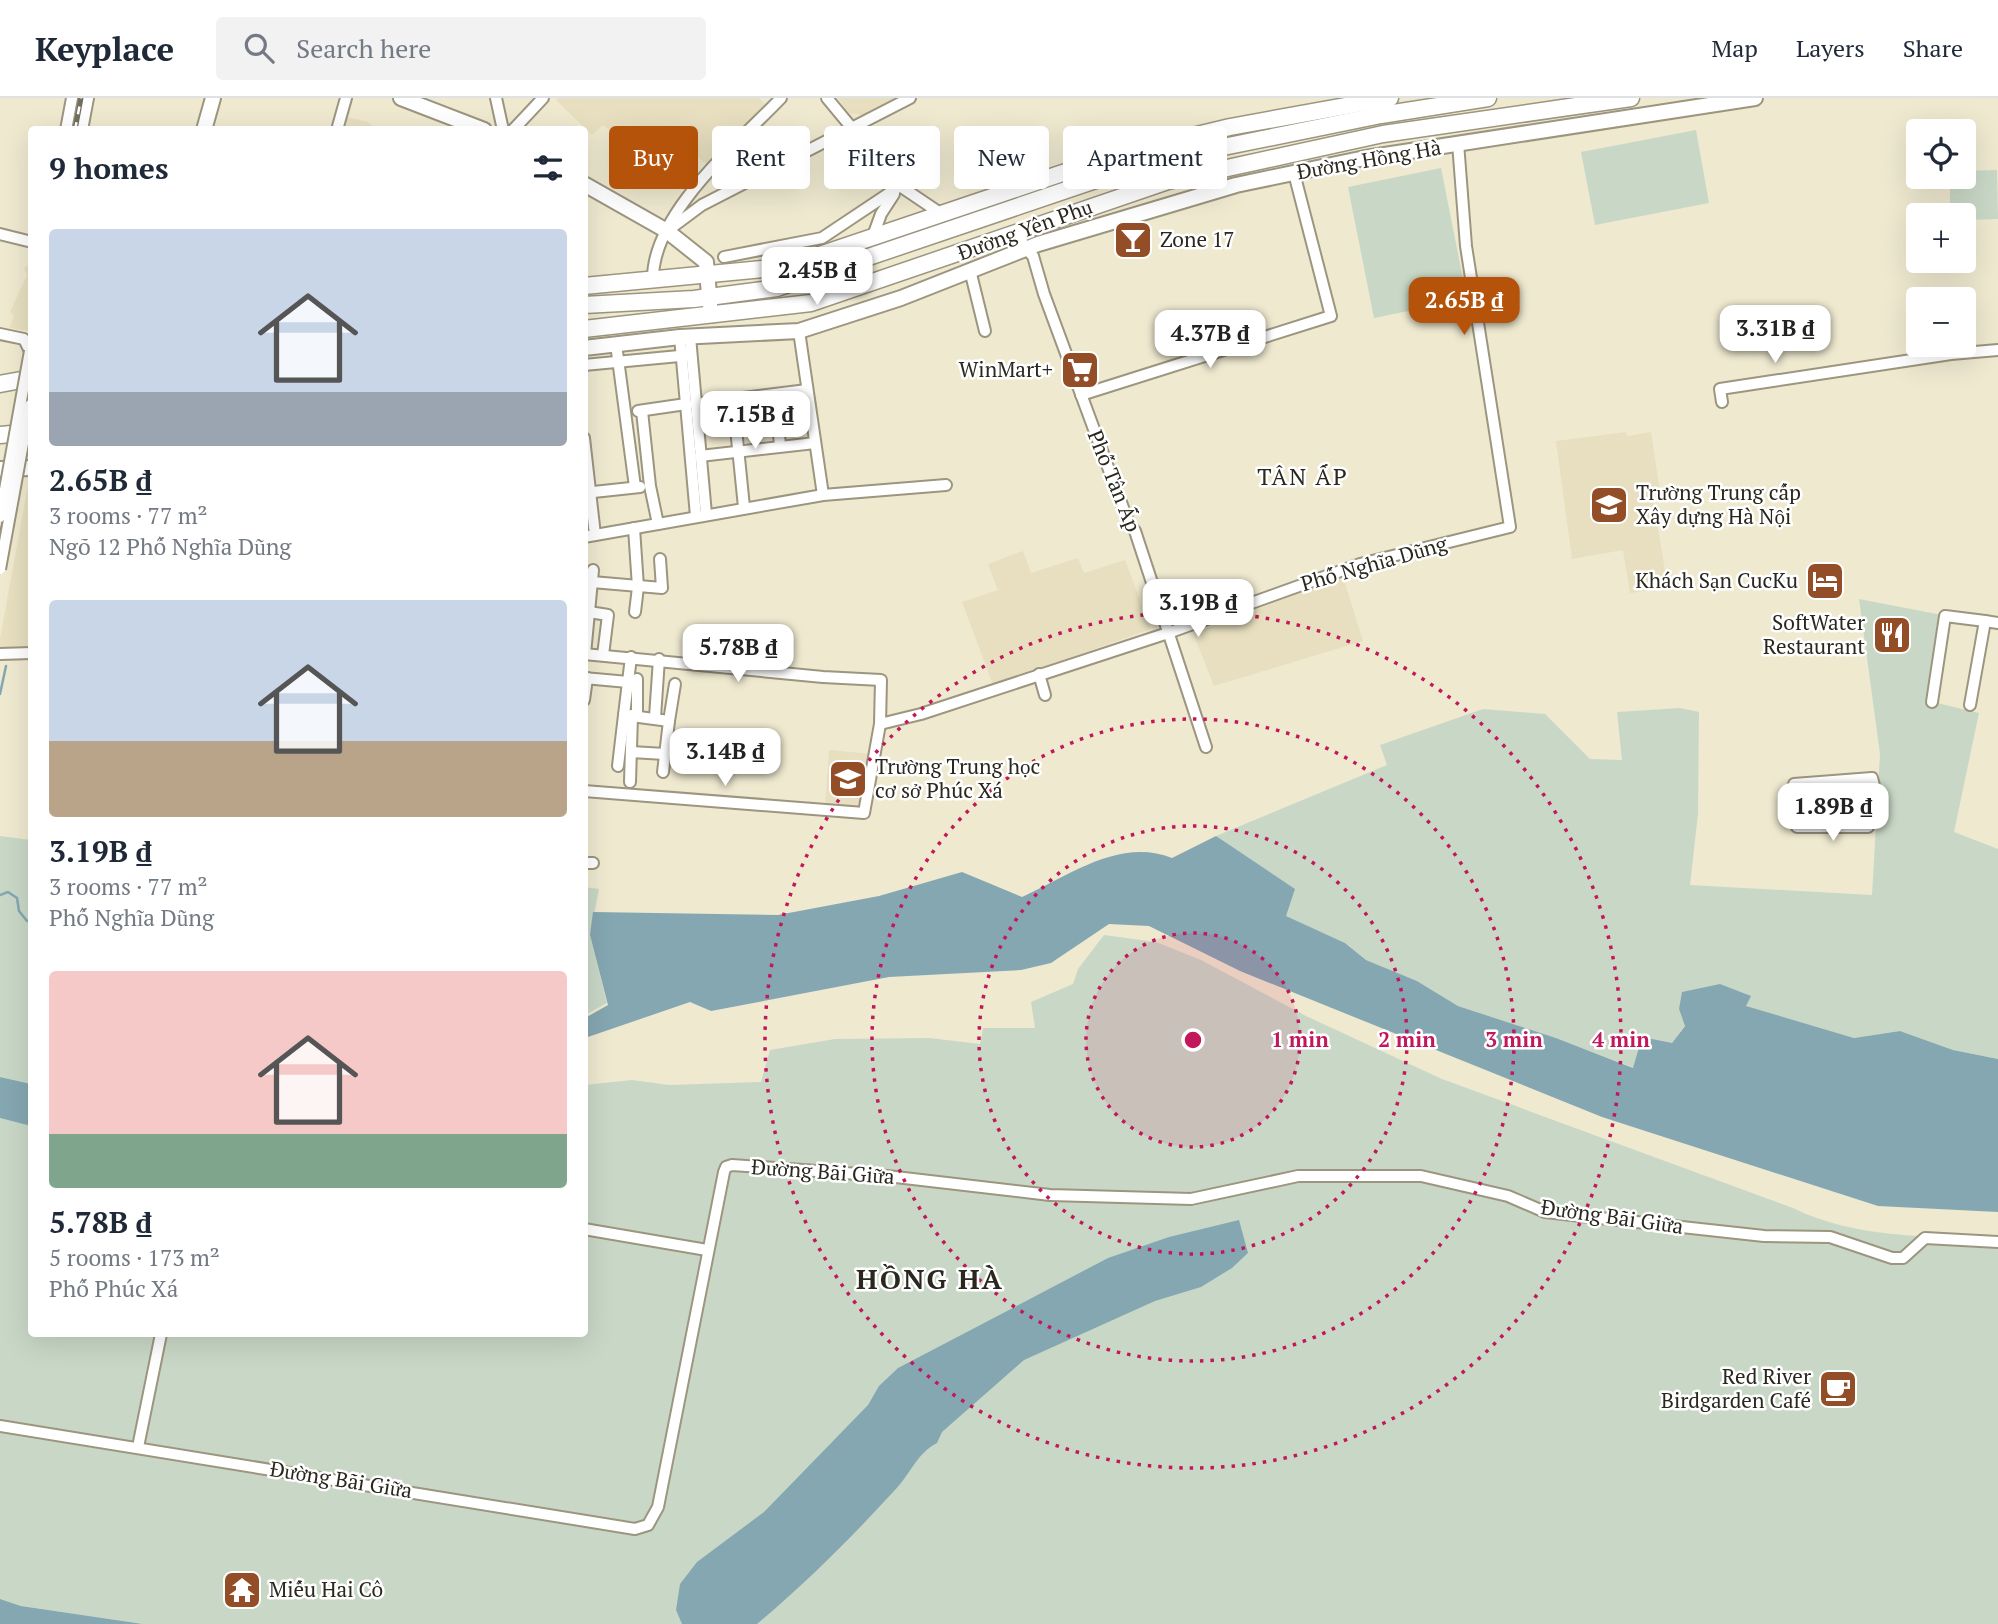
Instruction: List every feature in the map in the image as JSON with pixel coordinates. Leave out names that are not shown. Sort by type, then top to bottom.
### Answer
[{"type":"main road","name":"Đường Yên Phụ","points":[[588,305],[710,297],[777,288],[1149,162],[1390,98]]},
{"type":"main road","name":"Đường Yên Phụ","points":[[588,286],[784,267],[1122,153],[1230,127],[1352,108],[1488,98]]},
{"type":"main road","name":"Đường Yên Phụ","points":[[588,329],[811,303],[1168,180],[1357,139],[1631,98]]},
{"type":"main road","points":[[0,384],[28,378]]},
{"type":"main road","points":[[0,435],[28,432]]},
{"type":"street","points":[[67,126],[72,98]]},
{"type":"street","points":[[83,126],[88,98]]},
{"type":"street","points":[[205,126],[213,98]]},
{"type":"street","points":[[338,126],[346,98]]},
{"type":"street","points":[[401,98],[474,126]]},
{"type":"street","points":[[496,98],[502,126]]},
{"type":"street","points":[[517,126],[543,98]]},
{"type":"street","points":[[653,281],[653,267],[667,231],[690,195],[781,98]]},
{"type":"street","points":[[827,98],[848,126]]},
{"type":"street","points":[[853,126],[910,98]]},
{"type":"street","name":"Đường Hồng Hà","points":[[588,348],[685,337],[799,331],[850,316],[970,270],[1236,185],[1458,143],[1755,98]]},
{"type":"street","points":[[1352,108],[1357,139]]},
{"type":"street","points":[[667,231],[702,205],[824,141]]},
{"type":"street","name":"Phố Nghĩa Dũng","points":[[880,724],[1168,633],[1360,564],[1510,527],[1466,246],[1458,143]]},
{"type":"street","points":[[1080,395],[1331,316],[1294,173]]},
{"type":"street","points":[[588,186],[667,231],[706,262],[711,315]]},
{"type":"street","points":[[724,257],[822,238],[896,189]]},
{"type":"street","points":[[873,236],[884,207],[898,189]]},
{"type":"street","points":[[904,189],[940,214]]},
{"type":"street","points":[[690,195],[691,201],[702,205]]},
{"type":"street","name":"Phố Tân Ấp","points":[[1025,230],[1080,395],[1129,524],[1135,531],[1206,747]]},
{"type":"street","points":[[0,234],[28,241]]},
{"type":"street","points":[[970,270],[985,331]]},
{"type":"street","points":[[799,331],[823,495]]},
{"type":"street","points":[[0,334],[21,337],[28,344]]},
{"type":"street","points":[[685,337],[701,515]]},
{"type":"street","points":[[616,344],[635,487]]},
{"type":"street","points":[[1722,402],[1720,389],[1964,352],[1998,350]]},
{"type":"street","points":[[588,365],[687,355]]},
{"type":"street","points":[[0,517],[28,362]]},
{"type":"street","points":[[625,413],[807,390]]},
{"type":"street","points":[[775,394],[780,446]]},
{"type":"street","points":[[733,399],[744,507]]},
{"type":"street","points":[[691,404],[700,456],[701,515]]},
{"type":"street","points":[[642,411],[650,486],[658,524]]},
{"type":"street","points":[[0,569],[28,418]]},
{"type":"street","points":[[700,456],[815,443]]},
{"type":"street","points":[[0,469],[28,468]]},
{"type":"street","points":[[588,507],[590,536],[823,495],[946,485]]},
{"type":"street","points":[[588,492],[650,486]]},
{"type":"street","points":[[634,528],[638,587],[635,612]]},
{"type":"street","points":[[588,622],[592,576],[638,587],[662,588],[660,559]]},
{"type":"street","points":[[589,612],[608,615],[603,655]]},
{"type":"street","points":[[1933,702],[1945,616],[1998,623]]},
{"type":"street","points":[[1970,705],[1985,621]]},
{"type":"street","points":[[0,654],[28,653]]},
{"type":"street","points":[[588,654],[823,677],[881,680],[880,724],[864,813],[588,791]]},
{"type":"street","points":[[630,782],[633,681],[631,657]]},
{"type":"street","points":[[655,717],[659,659]]},
{"type":"street","points":[[1039,674],[1045,695]]},
{"type":"street","points":[[588,678],[633,681]]},
{"type":"street","points":[[663,772],[675,684]]},
{"type":"street","points":[[631,715],[669,720]]},
{"type":"street","points":[[618,766],[631,715]]},
{"type":"street","points":[[631,752],[665,754]]},
{"type":"street","points":[[1794,784],[1872,778],[1879,805]]},
{"type":"street","points":[[1797,827],[1868,827]]},
{"type":"street","name":"Đường Bãi Giữa","points":[[0,1426],[635,1529],[648,1524],[658,1507],[707,1250],[724,1172],[726,1167],[732,1165],[887,1176],[1050,1195],[1191,1199],[1298,1176],[1421,1176],[1508,1196],[1545,1212],[1764,1236],[1830,1237],[1898,1259],[1925,1238],[1998,1242]]},
{"type":"street","points":[[588,1230],[707,1250]]},
{"type":"street","points":[[138,1447],[159,1337]]},
{"type":"shaded area","points":[[558,98],[759,98],[766,105],[746,126],[712,126],[712,161],[708,165],[698,158],[698,126],[609,126],[609,130],[603,125],[592,135],[588,126],[583,126],[556,100]]},
{"type":"shaded area","points":[[838,98],[895,98],[863,115],[849,113]]},
{"type":"shaded area","points":[[348,117],[368,122],[373,126],[346,126]]},
{"type":"shaded area","points":[[28,265],[28,331],[10,328],[14,315],[10,312],[27,275],[24,268]]},
{"type":"shaded area","name":"Trường Trung cấp Xây dựng Hà Nội","points":[[1626,432],[1627,436],[1651,432],[1660,492],[1652,493],[1668,588],[1630,593],[1623,550],[1572,559],[1556,441]]},
{"type":"shaded area","points":[[28,485],[28,649],[0,651]]},
{"type":"shaded area","points":[[1023,551],[1031,573],[1078,558],[1084,573],[1125,560],[1151,629],[993,685],[962,602],[998,590],[988,564]]},
{"type":"shaded area","points":[[1343,577],[1363,641],[1214,686],[1193,633]]},
{"type":"shaded area","name":"Trường Trung học cơ sở Phúc Xá","points":[[829,750],[873,754],[864,808],[825,805]]},
{"type":"green space","points":[[1696,130],[1709,203],[1595,225],[1581,152]]},
{"type":"green space","points":[[1441,168],[1467,299],[1374,318],[1348,187]]},
{"type":"green space","points":[[1997,170],[1998,219],[1976,220],[1976,203],[1950,203],[1950,189],[1976,189],[1976,171]]},
{"type":"green space","points":[[1859,599],[1942,615],[1933,702],[1979,713],[1954,832],[1998,849],[1998,1059],[1953,1050],[1900,1031],[1854,1038],[1745,1006],[1750,996],[1679,1009],[1685,1025],[1672,1043],[1634,1068],[1556,1038],[1458,1006],[1417,981],[1366,960],[1345,943],[1285,916],[1216,836],[1387,765],[1380,745],[1483,709],[1545,714],[1590,759],[1622,760],[1617,712],[1680,708],[1699,712],[1698,814],[1690,885],[1872,895],[1880,754]]},
{"type":"green space","points":[[0,836],[28,840],[28,1083],[0,1077]]},
{"type":"green space","points":[[588,888],[599,889],[590,935],[607,1003],[588,1013]]},
{"type":"green space","points":[[1104,935],[1156,942],[1201,960],[1306,1016],[1442,1079],[1817,1218],[1867,1231],[1998,1239],[1998,1624],[143,1624],[21,1606],[0,1599],[0,1118],[28,1125],[28,1337],[588,1337],[588,1085],[632,1080],[669,1085],[761,1082],[770,1050],[835,1039],[929,1038],[980,1044],[983,1028],[1035,1028],[1031,1002],[1073,984],[1078,969]]},
{"type":"water","points":[[1216,836],[1295,889],[1286,916],[1345,943],[1366,960],[1417,981],[1458,1006],[1556,1038],[1633,1068],[1642,1037],[1672,1043],[1685,1026],[1679,1009],[1682,992],[1720,984],[1751,996],[1746,1006],[1854,1038],[1900,1031],[1953,1050],[1998,1059],[1998,1212],[1878,1206],[1602,1117],[1240,971],[1149,926],[1109,924],[1051,963],[1021,970],[889,977],[711,1011],[690,1002],[588,1037],[588,1016],[608,1005],[590,935],[593,912],[778,915],[879,896],[962,872],[1022,897],[1076,870],[1114,856],[1133,852],[1172,858]]},
{"type":"water","points":[[0,1077],[28,1083],[28,1125],[0,1118]]},
{"type":"water","points":[[1239,1220],[1248,1253],[1232,1268],[1201,1287],[1155,1301],[1024,1360],[942,1432],[937,1443],[924,1452],[900,1485],[861,1526],[757,1624],[682,1624],[676,1610],[680,1584],[697,1562],[764,1512],[868,1405],[879,1386],[898,1368],[1108,1258],[1169,1237]]},
{"type":"water","points":[[0,1599],[21,1606],[143,1624],[0,1624]]},
{"type":"waterway","points":[[0,694],[6,666]]},
{"type":"waterway","points":[[0,895],[8,892],[17,898],[19,911],[28,921]]},
{"type":"railway","points":[[76,126],[81,98]]},
{"type":"railway","points":[[0,544],[28,388]]},
{"type":"place","name":"Zone 17","points":[[1133,240]]},
{"type":"place","name":"WinMart+","points":[[1080,370]]},
{"type":"place","name":"Trường Trung cấp Xây dựng Hà Nội","points":[[1609,505]]},
{"type":"place","name":"Khách Sạn CucKu","points":[[1825,581]]},
{"type":"place","name":"SoftWater Restaurant","points":[[1892,635]]},
{"type":"place","name":"Trường Trung học cơ sở Phúc Xá","points":[[848,779]]},
{"type":"place","name":"Red River Birdgarden Café","points":[[1838,1389]]},
{"type":"place","name":"Miếu Hai Cô","points":[[242,1590]]},
{"type":"district","name":"TÂN ẤP","points":[[1303,477]]},
{"type":"district","name":"HỒNG HÀ","points":[[930,1279]]}]
